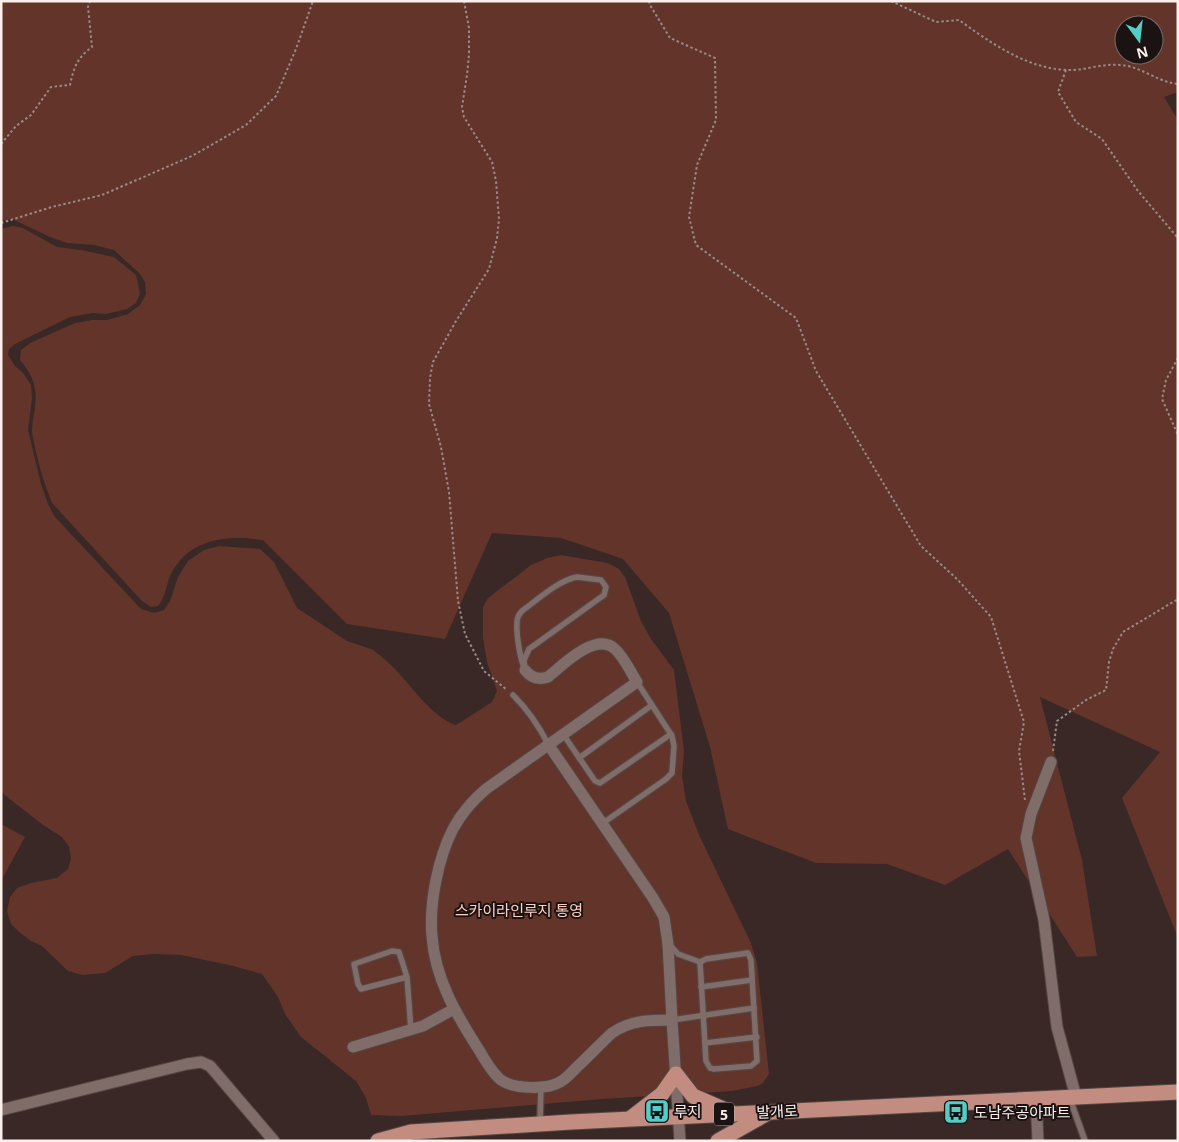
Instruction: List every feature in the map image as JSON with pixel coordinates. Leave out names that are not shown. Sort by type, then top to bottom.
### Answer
[{"type":"main road","points":[[630,1119],[662,1094],[676,1074],[693,1096],[732,1113]]},
{"type":"main road","name":"발개로","points":[[378,1141],[411,1132],[540,1124],[1178,1092]]},
{"type":"main road","points":[[718,1141],[769,1112]]},
{"type":"street","points":[[525,670],[532,677],[543,678],[590,645],[604,644],[615,648],[637,682],[548,744],[477,797],[452,830],[438,869],[431,916],[432,937],[440,978],[454,1009],[490,1067],[500,1080],[515,1086],[541,1086],[560,1083],[612,1033],[621,1027],[639,1021],[672,1020]]},
{"type":"street","points":[[548,744],[661,910],[668,944],[680,1141]]},
{"type":"street","points":[[1051,762],[1031,814],[1026,838],[1044,920],[1056,1027],[1073,1097]]},
{"type":"street","points":[[353,1047],[423,1026],[454,1009]]},
{"type":"street","points":[[1,1110],[187,1064],[202,1062],[210,1066],[274,1141]]},
{"type":"street","points":[[1036,1099],[1038,1141]]},
{"type":"lane","points":[[571,578],[597,579],[604,583],[606,592],[601,598],[529,649],[524,660],[525,670],[521,659],[517,620],[522,611],[571,578]]},
{"type":"lane","points":[[603,823],[672,773],[674,746],[671,734],[637,682]]},
{"type":"lane","points":[[513,695],[522,703],[540,728],[548,744]]},
{"type":"lane","points":[[579,758],[652,705]]},
{"type":"lane","points":[[563,734],[594,780],[600,783],[671,734]]},
{"type":"lane","points":[[668,944],[678,954],[700,962],[706,959],[748,953],[751,960],[758,1061],[751,1066],[714,1069],[710,1068],[706,1061],[700,962]]},
{"type":"lane","points":[[407,977],[361,989],[358,984],[354,964],[396,951],[401,956],[407,977],[411,1030]]},
{"type":"lane","points":[[701,987],[752,980]]},
{"type":"lane","points":[[672,1020],[703,1017],[754,1008]]},
{"type":"lane","points":[[705,1044],[757,1037]]},
{"type":"lane","points":[[540,1124],[541,1086]]},
{"type":"lane","points":[[1073,1097],[1085,1141]]},
{"type":"path","points":[[1,144],[16,126],[31,115],[51,87],[70,85],[73,72],[81,55],[92,47],[88,7],[90,1]]},
{"type":"path","points":[[1,222],[102,195],[192,156],[246,125],[276,96],[296,49],[313,1]]},
{"type":"path","points":[[464,1],[469,28],[469,55],[462,106],[464,117],[492,162],[496,181],[499,218],[497,238],[489,269],[433,362],[429,404],[441,447],[449,492],[458,601],[465,634],[484,672],[513,695]]},
{"type":"path","points":[[649,1],[670,38],[715,58],[716,120],[697,165],[689,218],[696,245],[796,318],[816,371],[921,546],[958,580],[991,617],[1024,722],[1019,751],[1023,798],[1031,814]]},
{"type":"path","points":[[891,1],[936,22],[959,20],[1014,56],[1046,66],[1066,70],[1120,65],[1142,71],[1167,83],[1178,84]]},
{"type":"path","points":[[1066,70],[1058,92],[1076,122],[1102,139],[1138,191],[1178,238]]},
{"type":"path","points":[[1,153],[1,164]]},
{"type":"path","points":[[1178,358],[1166,380],[1162,399],[1178,435]]},
{"type":"path","points":[[1051,762],[1056,721],[1086,700],[1106,690],[1109,662],[1113,649],[1123,632],[1178,598]]},
{"type":"green space","points":[[1,1],[1178,1],[1178,92],[1164,97],[1178,120],[1178,938],[1122,798],[1160,752],[1040,697],[1082,860],[1097,956],[1077,957],[1008,849],[945,885],[887,864],[816,863],[728,829],[710,747],[669,613],[623,559],[561,538],[492,533],[445,639],[347,624],[263,540],[223,539],[199,546],[179,562],[171,574],[161,602],[158,606],[151,607],[142,601],[52,503],[40,468],[32,432],[36,398],[34,385],[29,373],[20,360],[21,350],[30,343],[75,323],[107,320],[128,314],[140,305],[146,294],[145,282],[140,274],[114,250],[94,245],[67,243],[12,219],[1,221]]},
{"type":"green space","name":"스카이라인루지 통영","points":[[13,226],[23,228],[57,247],[114,257],[136,275],[140,294],[136,303],[127,309],[106,314],[93,313],[70,317],[15,344],[9,349],[8,355],[31,385],[32,398],[28,430],[41,484],[48,504],[55,517],[141,609],[154,613],[164,610],[170,601],[178,577],[188,561],[204,550],[219,546],[260,549],[274,562],[297,608],[347,641],[374,650],[396,670],[434,712],[456,725],[492,702],[497,691],[487,662],[483,638],[483,607],[488,598],[531,565],[547,558],[561,555],[608,563],[619,569],[625,577],[641,621],[651,639],[674,670],[684,751],[682,776],[686,801],[700,837],[751,943],[757,963],[769,1074],[763,1083],[732,1091],[602,1099],[402,1116],[371,1115],[366,1098],[356,1081],[301,1037],[262,974],[181,955],[154,954],[133,956],[105,973],[82,975],[68,971],[42,946],[31,941],[11,924],[7,911],[10,897],[17,888],[57,878],[68,869],[71,858],[69,847],[62,837],[43,825],[1,792],[1,229]]},
{"type":"green space","points":[[1,824],[25,837],[1,881]]},
{"type":"place","name":"루지","points":[[657,1111]]},
{"type":"place","name":"도남주공아파트","points":[[956,1112]]}]
